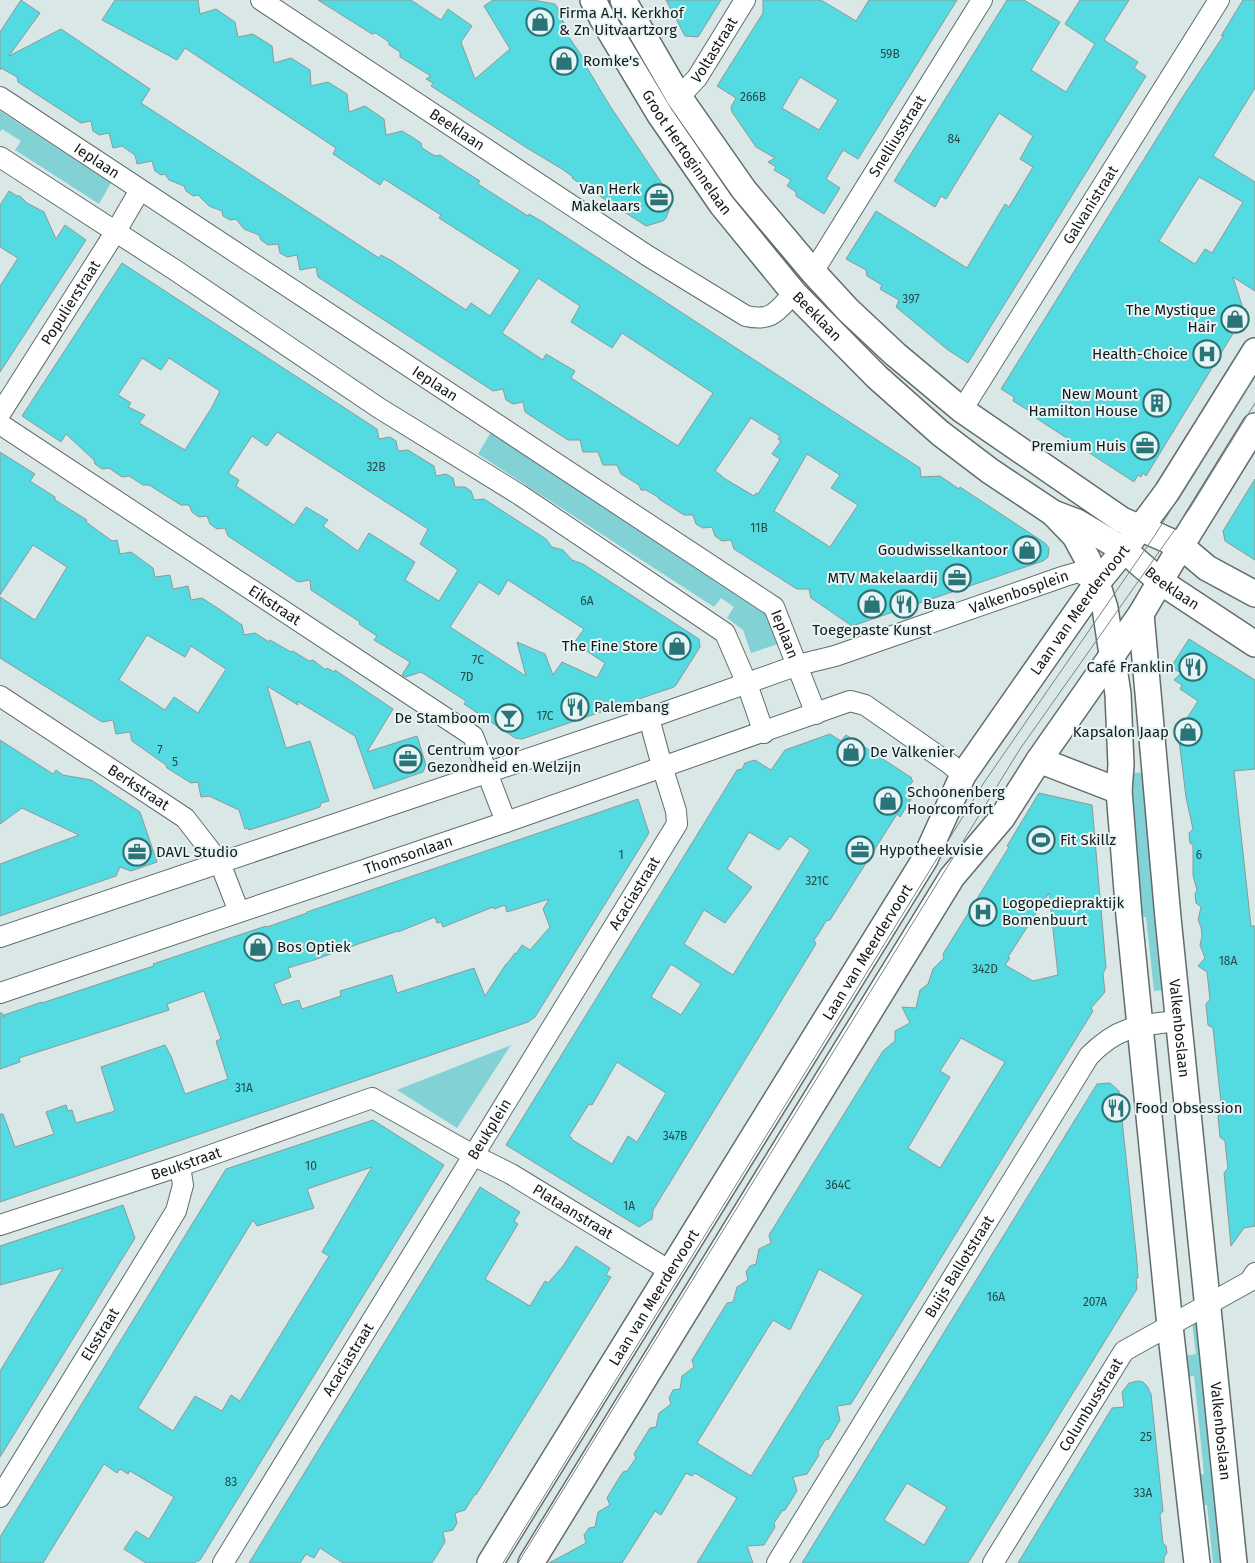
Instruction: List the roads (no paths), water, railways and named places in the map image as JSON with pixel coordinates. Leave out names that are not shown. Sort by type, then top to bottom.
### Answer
[{"type":"street","name":"Beeklaan","points":[[260,0],[648,256],[746,316],[760,319],[776,313],[794,293],[877,377],[940,433],[990,471],[1053,513],[1077,522],[1124,550],[1161,582],[1255,644]]},
{"type":"street","name":"Groot Hertoginnelaan","points":[[594,0],[607,26],[660,114],[722,205],[794,293]]},
{"type":"street","name":"Groot Hertoginnelaan","points":[[623,0],[679,97],[744,190],[813,272]]},
{"type":"street","name":"Voltastraat","points":[[679,97],[697,78],[745,0]]},
{"type":"street","name":"Snelliusstraat","points":[[813,272],[982,0]]},
{"type":"street","name":"Galvanistraat","points":[[962,410],[1219,0]]},
{"type":"street","name":"Ieplaan","points":[[0,97],[774,608],[816,714]]},
{"type":"street","points":[[0,157],[116,231],[379,408],[520,495],[725,633],[747,684],[764,732]]},
{"type":"street","name":"Populierstraat","points":[[0,414],[140,190]]},
{"type":"street","name":"Beeklaan","points":[[813,272],[848,310],[895,354],[962,410],[1122,520],[1181,546],[1208,568],[1255,594]]},
{"type":"street","name":"Laan van Meerdervoort","points":[[490,1563],[924,859],[963,775],[1097,582],[1124,550],[1167,492],[1255,351]]},
{"type":"street","name":"Eikstraat","points":[[0,424],[473,736],[506,822]]},
{"type":"street","points":[[531,1563],[952,877],[1002,818],[1039,760],[1141,614],[1255,426]]},
{"type":"street","points":[[1053,513],[1074,536],[1088,560],[1097,582],[1104,608],[1118,694],[1121,766],[1119,792],[1129,916],[1170,1326],[1197,1563]]},
{"type":"street","name":"Valkenbosplein","points":[[798,665],[835,656],[1079,572],[1097,582]]},
{"type":"street","name":"Valkenboslaan","points":[[1141,614],[1168,918],[1234,1563]]},
{"type":"street","points":[[0,937],[649,718],[798,665]]},
{"type":"street","name":"Berkstraat","points":[[0,696],[185,818],[220,863],[239,912]]},
{"type":"street","points":[[816,714],[850,701],[864,706],[950,764],[963,775]]},
{"type":"street","name":"Thomsonlaan","points":[[0,992],[506,822],[662,766],[816,714]]},
{"type":"street","name":"Acaciastraat","points":[[534,1056],[676,824],[676,811],[649,718]]},
{"type":"street","points":[[1039,760],[1119,792]]},
{"type":"street","name":"Buijs Ballotstraat","points":[[777,1563],[1089,1056],[1102,1043],[1121,1031],[1141,1024],[1179,1021]]},
{"type":"street","name":"Beukplein","points":[[372,1098],[473,1155],[534,1056]]},
{"type":"street","name":"Beukstraat","points":[[0,1225],[180,1166],[372,1098]]},
{"type":"street","name":"Acaciastraat","points":[[224,1563],[473,1155]]},
{"type":"street","name":"Plataanstraat","points":[[473,1155],[511,1174],[670,1272]]},
{"type":"street","name":"Elsstraat","points":[[0,1497],[176,1211],[183,1186],[180,1166]]},
{"type":"street","name":"Columbusstraat","points":[[994,1563],[1124,1351],[1250,1281],[1255,1273]]},
{"type":"tram line","points":[[503,1563],[983,784],[1155,535],[1255,376]]},
{"type":"tram line","points":[[518,1563],[1020,749],[1190,508],[1255,403]]},
{"type":"place","name":"Firma A.H. Kerkhof & Zn Uitvaartzorg","points":[[540,22]]},
{"type":"place","name":"Romke's","points":[[564,61]]},
{"type":"place","name":"Van Herk Makelaars","points":[[659,198]]},
{"type":"place","name":"The Mystique Hair","points":[[1235,319]]},
{"type":"place","name":"Health-Choice","points":[[1207,354]]},
{"type":"place","name":"New Mount Hamilton House","points":[[1157,403]]},
{"type":"place","name":"Premium Huis","points":[[1145,446]]},
{"type":"place","name":"Goudwisselkantoor","points":[[1027,550]]},
{"type":"place","name":"MTV Makelaardij","points":[[957,578]]},
{"type":"place","name":"Toegepaste Kunst","points":[[872,604]]},
{"type":"place","name":"Buza","points":[[904,604]]},
{"type":"place","name":"The Fine Store","points":[[677,646]]},
{"type":"place","name":"Café Franklin","points":[[1193,667]]},
{"type":"place","name":"Palembang","points":[[575,707]]},
{"type":"place","name":"De Stamboom","points":[[509,718]]},
{"type":"place","name":"Kapsalon Jaap","points":[[1188,732]]},
{"type":"place","name":"De Valkenier","points":[[851,752]]},
{"type":"place","name":"Centrum voor Gezondheid en Welzijn","points":[[408,759]]},
{"type":"place","name":"Schoonenberg Hoorcomfort","points":[[888,801]]},
{"type":"place","name":"Fit Skillz","points":[[1041,840]]},
{"type":"place","name":"Hypotheekvisie","points":[[860,850]]},
{"type":"place","name":"DAVL Studio","points":[[137,852]]},
{"type":"place","name":"Logopediepraktijk Bomenbuurt","points":[[983,912]]},
{"type":"place","name":"Bos Optiek","points":[[258,947]]},
{"type":"place","name":"Food Obsession","points":[[1116,1108]]}]
